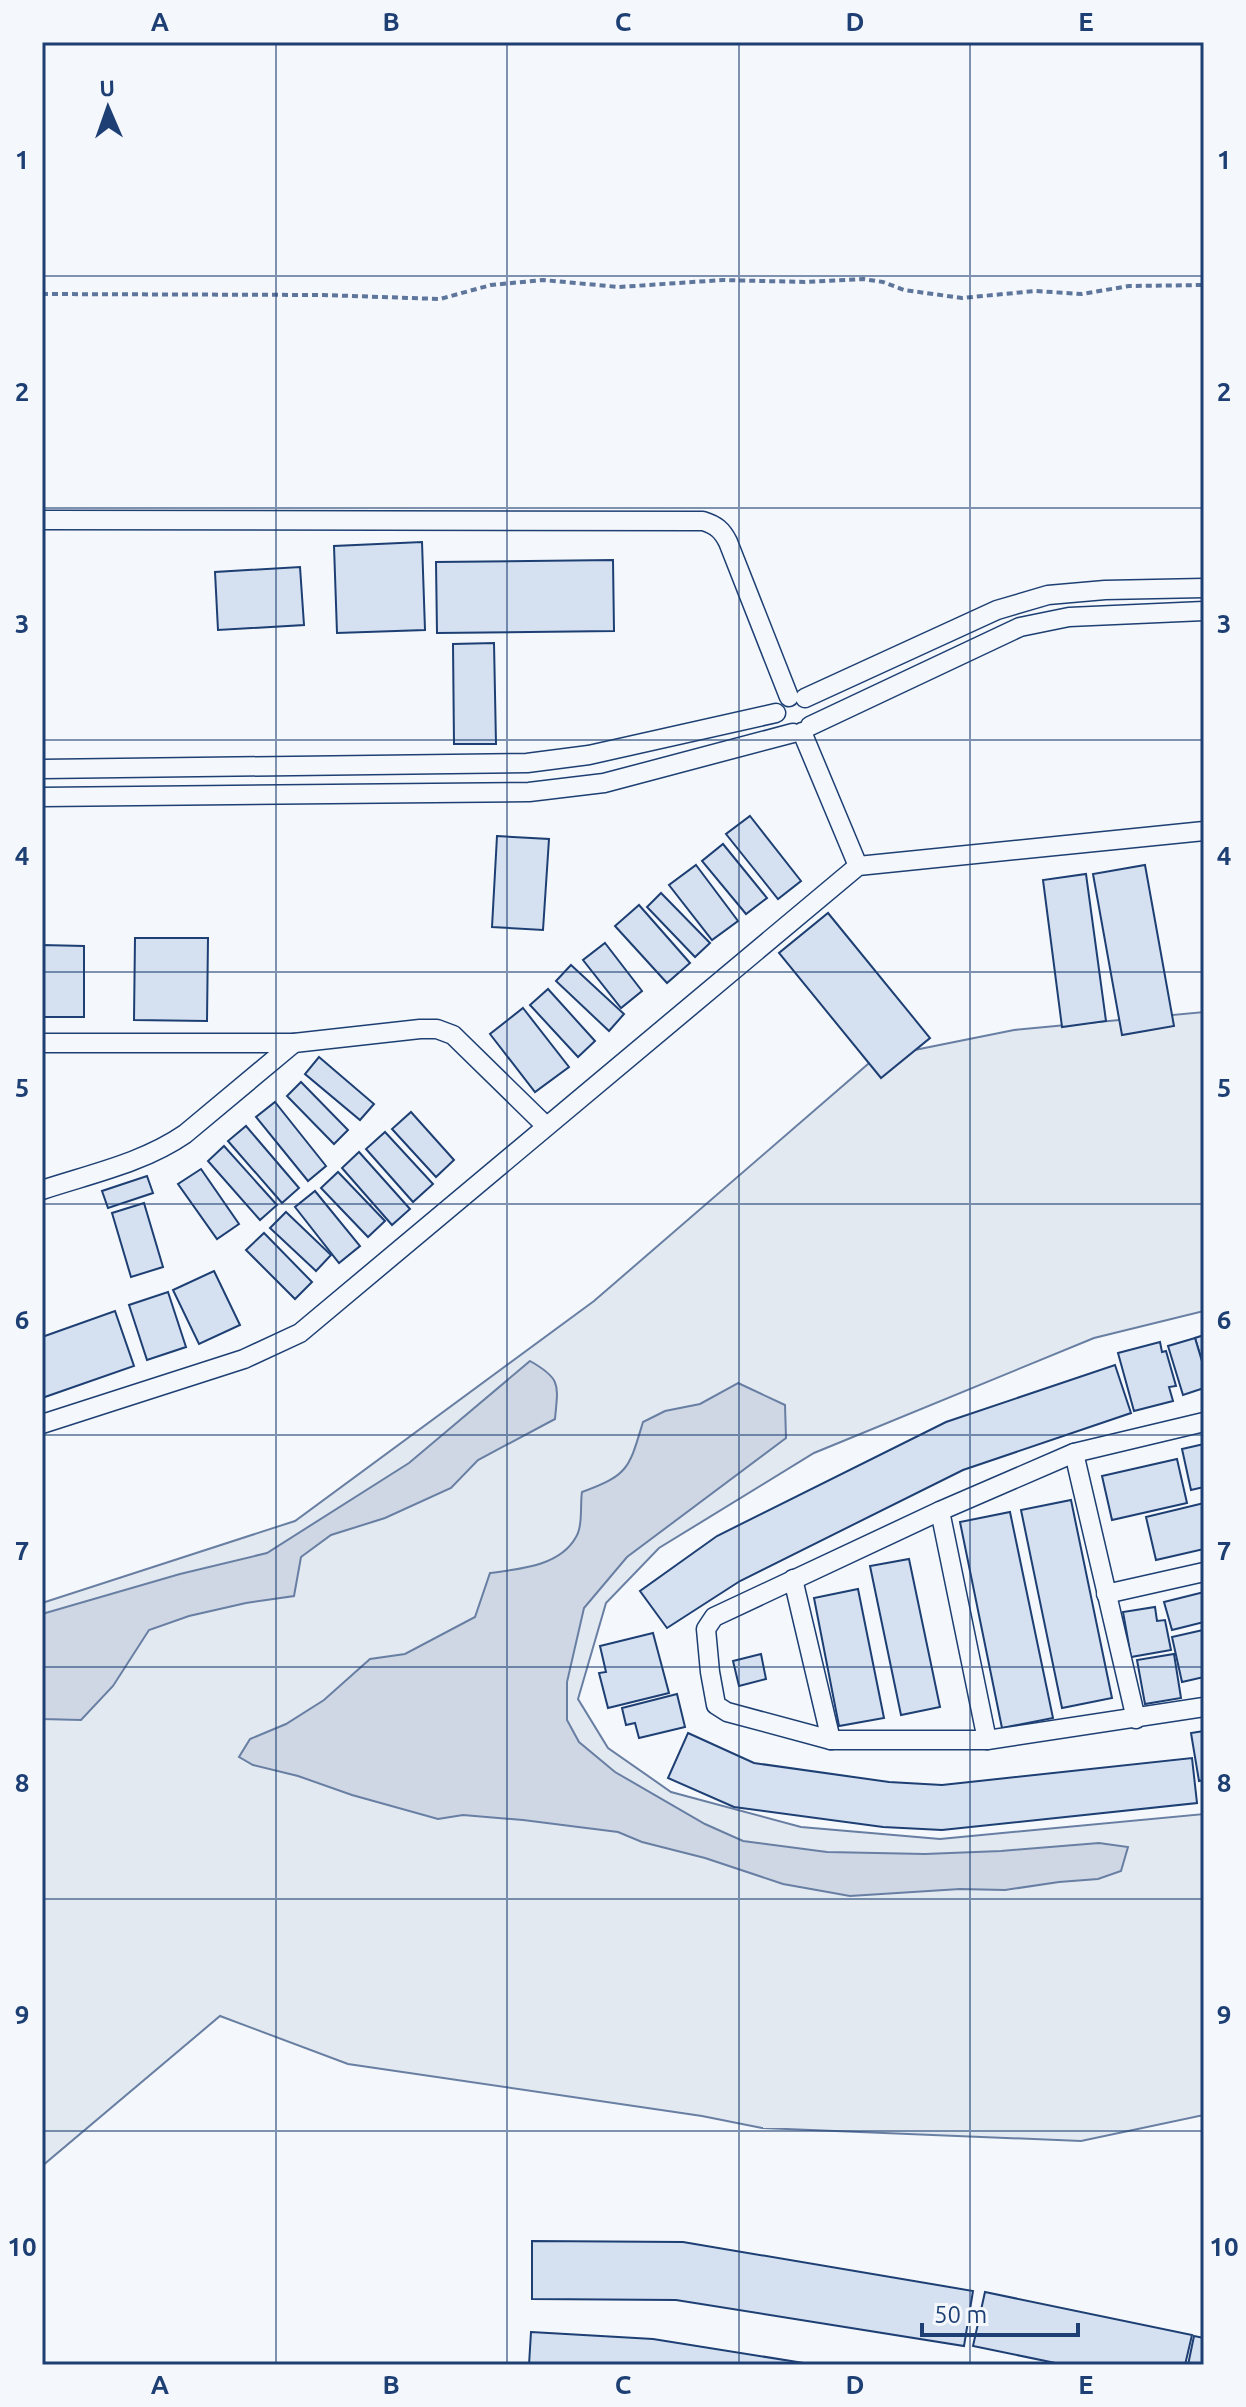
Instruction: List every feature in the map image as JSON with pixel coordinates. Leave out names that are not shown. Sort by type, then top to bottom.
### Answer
[{"type":"street","points":[[42,520],[703,521],[723,532],[797,697],[813,708],[813,720],[802,731]]},
{"type":"street","points":[[802,731],[783,729],[779,724],[776,713],[780,703],[997,610],[1048,595],[1204,588]]},
{"type":"street","points":[[42,797],[529,792],[604,783],[802,731],[1020,627],[1069,617],[1204,611]]},
{"type":"street","points":[[42,769],[527,763],[589,755],[776,713]]},
{"type":"street","points":[[802,731],[858,866]]},
{"type":"street","points":[[217,795],[218,767]]},
{"type":"street","points":[[42,1424],[244,1359],[300,1333],[858,866],[1204,831]]},
{"type":"street","points":[[42,1043],[294,1043],[437,1029],[453,1035],[546,1126]]},
{"type":"street","points":[[42,1190],[150,1155],[168,1146],[294,1043]]},
{"type":"street","points":[[1204,1422],[1074,1453],[793,1579],[714,1617],[706,1629],[716,1705],[727,1712],[831,1740],[987,1740],[1204,1707]]},
{"type":"street","points":[[1074,1453],[1136,1719]]},
{"type":"street","points":[[940,1511],[987,1740]]},
{"type":"street","points":[[1106,1594],[1204,1572]]},
{"type":"street","points":[[793,1579],[831,1740]]},
{"type":"path","points":[[42,294],[323,295],[440,299],[491,285],[543,280],[619,287],[723,280],[820,282],[863,279],[904,290],[962,298],[1035,291],[1082,294],[1129,286],[1204,285]]},
{"type":"shaded area","points":[[1204,1012],[1204,1311],[1094,1338],[814,1453],[659,1548],[606,1603],[578,1699],[608,1748],[671,1792],[801,1827],[940,1839],[1204,1814],[1204,2115],[1081,2141],[762,2128],[702,2116],[348,2064],[220,2016],[42,2166],[42,1603],[295,1521],[594,1301],[875,1058],[1014,1030]]},
{"type":"shaded area","points":[[530,1361],[548,1373],[556,1384],[555,1419],[478,1460],[451,1488],[385,1518],[331,1535],[301,1557],[294,1596],[189,1616],[149,1630],[113,1686],[81,1720],[42,1719],[42,1614],[180,1574],[267,1553],[409,1463]]},
{"type":"shaded area","points":[[738,1383],[785,1405],[786,1438],[627,1557],[584,1608],[567,1682],[567,1720],[579,1742],[615,1772],[705,1824],[743,1841],[827,1852],[925,1854],[1099,1843],[1128,1847],[1121,1871],[1098,1879],[1005,1890],[960,1889],[850,1896],[783,1884],[618,1832],[463,1815],[438,1819],[253,1765],[239,1757],[250,1739],[286,1724],[324,1700],[370,1659],[405,1654],[475,1617],[490,1573],[538,1564],[560,1554],[569,1547],[578,1532],[582,1492],[618,1475],[625,1468],[643,1422],[665,1411],[700,1404]]},
{"type":"building","points":[[422,542],[425,630],[337,633],[334,546]]},
{"type":"building","points":[[613,560],[614,631],[437,633],[436,562]]},
{"type":"building","points":[[300,567],[304,625],[218,630],[215,572]]},
{"type":"building","points":[[494,643],[496,744],[454,744],[453,644]]},
{"type":"building","points":[[750,816],[801,881],[778,899],[726,834]]},
{"type":"building","points":[[497,836],[549,839],[543,930],[492,927]]},
{"type":"building","points":[[723,844],[767,898],[746,914],[702,861]]},
{"type":"building","points":[[696,865],[738,921],[712,940],[669,885]]},
{"type":"building","points":[[1145,865],[1174,1026],[1122,1035],[1093,874]]},
{"type":"building","points":[[1086,874],[1106,1021],[1062,1027],[1043,880]]},
{"type":"building","points":[[661,893],[710,943],[695,957],[647,907]]},
{"type":"building","points":[[639,905],[690,963],[667,983],[615,926]]},
{"type":"building","points":[[828,913],[930,1038],[881,1078],[779,953]]},
{"type":"building","points":[[135,938],[208,938],[207,1021],[134,1020]]},
{"type":"building","points":[[605,943],[642,991],[621,1008],[583,960]]},
{"type":"building","points":[[42,945],[84,946],[84,1017],[42,1017]]},
{"type":"building","points":[[571,965],[624,1014],[609,1031],[556,981]]},
{"type":"building","points":[[548,989],[595,1041],[578,1057],[530,1005]]},
{"type":"building","points":[[523,1008],[569,1067],[535,1092],[490,1034]]},
{"type":"building","points":[[319,1057],[374,1104],[360,1120],[305,1074]]},
{"type":"building","points":[[301,1082],[348,1130],[334,1144],[287,1096]]},
{"type":"building","points":[[275,1102],[326,1166],[308,1181],[256,1117]]},
{"type":"building","points":[[411,1112],[454,1160],[436,1177],[392,1129]]},
{"type":"building","points":[[246,1126],[299,1188],[282,1203],[228,1141]]},
{"type":"building","points":[[385,1132],[433,1184],[413,1202],[366,1149]]},
{"type":"building","points":[[224,1146],[277,1205],[260,1220],[208,1161]]},
{"type":"building","points":[[359,1152],[410,1209],[392,1225],[342,1168]]},
{"type":"building","points":[[201,1169],[239,1224],[217,1239],[178,1184]]},
{"type":"building","points":[[338,1172],[385,1221],[368,1237],[321,1188]]},
{"type":"building","points":[[147,1176],[153,1193],[108,1208],[102,1191]]},
{"type":"building","points":[[315,1191],[360,1246],[339,1263],[295,1207]]},
{"type":"building","points":[[144,1203],[163,1267],[131,1277],[112,1213]]},
{"type":"building","points":[[286,1212],[331,1255],[316,1271],[270,1228]]},
{"type":"building","points":[[264,1233],[312,1282],[295,1299],[246,1250]]},
{"type":"building","points":[[214,1271],[240,1325],[199,1344],[173,1290]]},
{"type":"building","points":[[168,1292],[186,1347],[147,1360],[129,1305]]},
{"type":"building","points":[[115,1311],[134,1366],[42,1398],[42,1337]]},
{"type":"building","points":[[1204,1335],[1204,1368],[1195,1338]]},
{"type":"building","points":[[1195,1338],[1204,1368],[1204,1388],[1183,1395],[1168,1346]]},
{"type":"building","points":[[1160,1342],[1162,1352],[1166,1351],[1176,1386],[1169,1387],[1173,1401],[1134,1411],[1118,1353]]},
{"type":"building","points":[[1115,1365],[1131,1413],[963,1470],[740,1581],[667,1628],[640,1591],[717,1536],[946,1422]]},
{"type":"building","points":[[1204,1444],[1204,1487],[1191,1490],[1182,1449]]},
{"type":"building","points":[[1177,1459],[1187,1503],[1112,1520],[1102,1476]]},
{"type":"building","points":[[1071,1500],[1112,1698],[1062,1708],[1021,1510]]},
{"type":"building","points":[[1204,1503],[1204,1549],[1156,1560],[1146,1517]]},
{"type":"building","points":[[1010,1512],[1053,1718],[1002,1728],[960,1522]]},
{"type":"building","points":[[909,1559],[940,1707],[901,1715],[870,1566]]},
{"type":"building","points":[[858,1589],[884,1718],[839,1726],[814,1598]]},
{"type":"building","points":[[1204,1592],[1204,1622],[1172,1630],[1164,1602]]},
{"type":"building","points":[[1155,1607],[1157,1621],[1165,1620],[1171,1650],[1131,1657],[1123,1612]]},
{"type":"building","points":[[1203,1630],[1204,1677],[1182,1682],[1172,1637]]},
{"type":"building","points":[[653,1633],[669,1693],[608,1708],[599,1673],[606,1672],[600,1646]]},
{"type":"building","points":[[761,1654],[766,1679],[739,1686],[733,1661]]},
{"type":"building","points":[[1174,1654],[1181,1698],[1145,1704],[1137,1660]]},
{"type":"building","points":[[677,1694],[685,1727],[639,1738],[635,1723],[626,1725],[622,1708]]},
{"type":"building","points":[[1204,1731],[1204,1780],[1199,1781],[1191,1733]]},
{"type":"building","points":[[688,1733],[754,1763],[889,1782],[942,1785],[1192,1758],[1197,1803],[942,1830],[883,1827],[734,1807],[668,1778]]},
{"type":"building","points":[[532,2241],[683,2242],[973,2291],[964,2346],[676,2300],[532,2299]]},
{"type":"building","points":[[985,2292],[1192,2335],[1185,2365],[1065,2365],[973,2346]]},
{"type":"building","points":[[531,2332],[653,2339],[816,2365],[529,2365]]},
{"type":"building","points":[[1194,2336],[1204,2338],[1204,2365],[1188,2365]]}]
